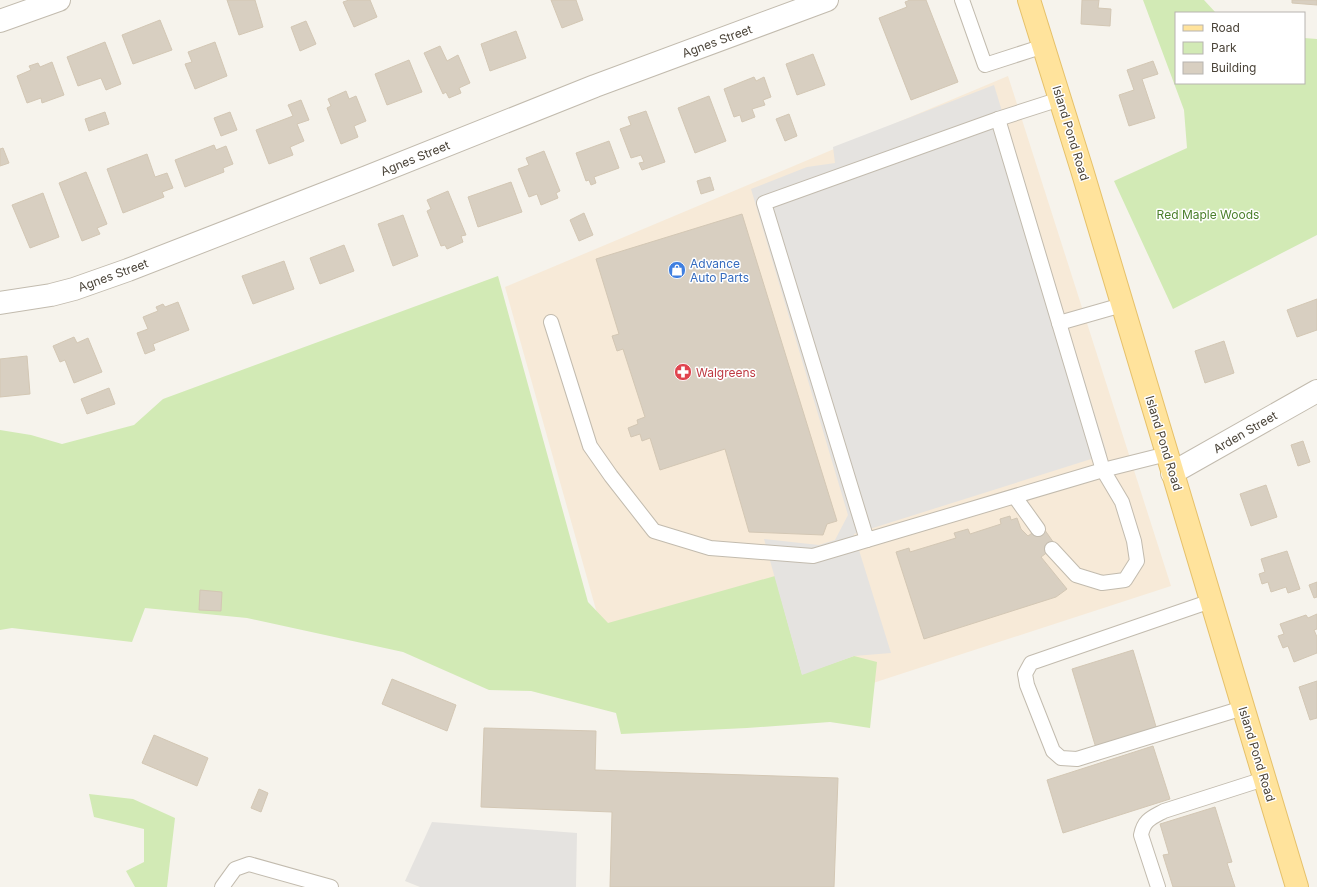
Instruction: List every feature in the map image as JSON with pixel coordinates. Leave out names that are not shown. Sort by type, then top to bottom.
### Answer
[{"type":"main road","name":"Island Pond Road","points":[[1029,0],[1243,708],[1264,779],[1292,886]]},
{"type":"street","points":[[0,21],[59,0]]},
{"type":"street","name":"Agnes Street","points":[[0,303],[74,289],[128,270],[375,174],[595,86],[827,0]]},
{"type":"street","name":"Arden Street","points":[[1170,463],[1317,391]]},
{"type":"lane","points":[[962,0],[985,65],[1044,46]]},
{"type":"lane","points":[[868,540],[764,203],[998,119],[1060,99]]},
{"type":"lane","points":[[998,119],[1103,470],[1122,502],[1134,541],[1137,561],[1125,580],[1102,584],[1076,575],[1052,549]]},
{"type":"lane","points":[[1059,323],[1122,305]]},
{"type":"lane","points":[[551,322],[590,446],[611,476],[654,531],[710,548],[813,556],[1103,470],[1170,463]]},
{"type":"lane","points":[[1015,496],[1038,529]]},
{"type":"lane","points":[[1211,601],[1031,663],[1025,674],[1028,685],[1053,751],[1061,758],[1077,760],[1243,708]]},
{"type":"lane","points":[[1158,887],[1141,835],[1142,826],[1149,819],[1164,811],[1264,779]]},
{"type":"lane","points":[[222,887],[235,869],[250,864],[331,887]]},
{"type":"shaded area","points":[[1008,76],[1171,586],[824,699],[792,591],[602,631],[505,287]]},
{"type":"shaded area","points":[[994,85],[1107,454],[854,534],[891,653],[854,656],[802,675],[764,539],[819,545],[835,540],[848,515],[751,189],[807,167],[835,163],[833,147]]},
{"type":"shaded area","points":[[432,822],[577,833],[576,887],[420,887],[405,881]]},
{"type":"green space","name":"Red Maple Woods","points":[[1143,0],[1204,0],[1215,12],[1175,12],[1175,84],[1305,84],[1305,38],[1317,39],[1317,235],[1173,309],[1114,181],[1187,148],[1184,110]]},
{"type":"green space","points":[[498,276],[588,602],[608,623],[775,576],[802,674],[854,656],[877,662],[870,728],[830,722],[747,728],[621,734],[616,713],[531,691],[489,690],[403,652],[247,618],[145,608],[132,642],[12,628],[0,630],[0,430],[31,435],[62,444],[134,425],[163,399]]},
{"type":"green space","points":[[89,794],[133,799],[175,818],[167,887],[135,887],[126,871],[144,862],[144,829],[94,817]]},
{"type":"building","points":[[227,0],[255,0],[263,27],[239,35]]},
{"type":"building","points":[[349,0],[370,0],[377,17],[354,27],[343,2]]},
{"type":"building","points":[[551,0],[576,0],[583,20],[562,28]]},
{"type":"building","points":[[910,0],[926,0],[958,82],[911,100],[879,18],[907,7],[905,2]]},
{"type":"building","points":[[1082,0],[1099,0],[1098,8],[1111,9],[1110,26],[1081,24]]},
{"type":"building","points":[[1292,0],[1317,0],[1317,5],[1292,3]]},
{"type":"building","points":[[160,20],[172,50],[133,64],[122,35]]},
{"type":"building","points":[[306,21],[316,44],[300,51],[291,27]]},
{"type":"building","points":[[516,31],[526,58],[490,71],[481,44]]},
{"type":"building","points":[[105,42],[121,84],[106,90],[101,78],[78,86],[67,57]]},
{"type":"building","points":[[215,42],[227,76],[195,89],[185,64],[192,62],[188,52]]},
{"type":"building","points":[[440,46],[447,61],[458,55],[470,83],[459,88],[461,93],[449,98],[446,92],[443,94],[424,53]]},
{"type":"building","points":[[813,54],[825,85],[797,95],[786,64]]},
{"type":"building","points":[[409,60],[422,92],[387,105],[375,74]]},
{"type":"building","points":[[1153,61],[1158,74],[1142,79],[1155,118],[1129,126],[1119,95],[1134,90],[1127,70]]},
{"type":"building","points":[[52,62],[64,95],[42,103],[41,98],[27,103],[17,76],[31,70],[29,66],[38,63],[40,67]]},
{"type":"building","points":[[754,77],[756,81],[764,77],[771,97],[763,100],[765,105],[752,109],[755,117],[742,122],[740,115],[734,117],[724,89]]},
{"type":"building","points":[[346,91],[349,99],[356,96],[366,121],[354,126],[358,137],[341,144],[327,108],[331,106],[328,99]]},
{"type":"building","points":[[709,96],[726,141],[695,153],[678,108]]},
{"type":"building","points":[[301,100],[309,120],[297,124],[304,141],[290,147],[293,155],[269,164],[256,130],[293,116],[288,105]]},
{"type":"building","points":[[646,111],[665,162],[642,170],[639,163],[644,162],[641,155],[631,158],[620,129],[631,125],[628,117]]},
{"type":"building","points":[[105,112],[109,124],[89,131],[85,119]]},
{"type":"building","points":[[230,112],[237,130],[221,136],[214,118]]},
{"type":"building","points":[[789,114],[797,136],[785,141],[776,119]]},
{"type":"building","points":[[609,141],[619,168],[594,177],[596,183],[591,185],[589,180],[586,181],[576,153]]},
{"type":"building","points":[[214,145],[216,150],[226,146],[233,164],[223,168],[224,172],[185,187],[175,160]]},
{"type":"building","points":[[3,148],[9,163],[0,166],[0,149]]},
{"type":"building","points":[[544,151],[560,191],[556,193],[558,198],[541,205],[537,194],[529,197],[518,169],[529,165],[526,158]]},
{"type":"building","points":[[147,154],[155,177],[167,173],[173,188],[162,192],[164,197],[123,213],[107,169]]},
{"type":"building","points":[[86,172],[107,224],[97,228],[100,234],[82,241],[59,183]]},
{"type":"building","points":[[710,177],[714,190],[701,194],[697,181]]},
{"type":"building","points":[[511,182],[522,212],[478,227],[468,197]]},
{"type":"building","points":[[448,191],[466,235],[461,236],[463,242],[447,249],[445,245],[441,246],[427,211],[431,209],[427,200]]},
{"type":"building","points":[[43,193],[59,237],[30,248],[12,205]]},
{"type":"building","points":[[584,213],[593,235],[579,241],[570,220]]},
{"type":"building","points":[[742,214],[837,521],[827,524],[823,535],[749,532],[725,449],[660,470],[650,438],[642,441],[640,434],[631,437],[628,428],[638,424],[637,420],[645,417],[623,349],[617,351],[612,336],[619,334],[596,259]]},
{"type":"building","points":[[403,215],[418,256],[393,266],[378,224]]},
{"type":"building","points":[[344,245],[354,271],[320,284],[310,258]]},
{"type":"building","points":[[284,261],[294,289],[253,304],[242,276]]},
{"type":"building","points":[[1317,299],[1317,330],[1297,337],[1287,310]]},
{"type":"building","points":[[178,302],[189,330],[153,344],[155,350],[145,354],[137,333],[148,329],[143,317],[158,311],[156,307],[163,304],[165,307]]},
{"type":"building","points":[[74,337],[77,343],[88,338],[102,372],[74,383],[65,360],[60,362],[53,346]]},
{"type":"building","points":[[1224,341],[1234,373],[1205,383],[1195,351]]},
{"type":"building","points":[[27,356],[30,394],[0,397],[0,359]]},
{"type":"building","points":[[109,388],[115,404],[87,414],[81,399]]},
{"type":"building","points":[[1303,441],[1310,462],[1298,466],[1291,445]]},
{"type":"building","points":[[1266,485],[1277,517],[1251,526],[1240,494]]},
{"type":"building","points":[[1010,516],[1011,520],[1017,518],[1021,529],[1028,536],[1042,526],[1056,546],[1041,557],[1067,589],[1056,597],[924,639],[896,552],[909,548],[910,552],[956,538],[954,533],[968,529],[970,534],[1001,524],[1000,519]]},
{"type":"building","points":[[1287,551],[1300,589],[1288,593],[1286,587],[1271,592],[1268,582],[1262,584],[1259,574],[1265,572],[1261,559]]},
{"type":"building","points":[[1317,582],[1317,597],[1314,598],[1309,585]]},
{"type":"building","points":[[200,590],[222,592],[221,611],[199,610]]},
{"type":"building","points":[[1317,614],[1317,629],[1314,630],[1317,637],[1317,653],[1294,662],[1288,646],[1283,648],[1278,636],[1284,634],[1280,624],[1306,615],[1308,618]]},
{"type":"building","points":[[1133,650],[1157,730],[1096,748],[1072,669]]},
{"type":"building","points":[[392,679],[456,705],[447,731],[382,704]]},
{"type":"building","points":[[1317,681],[1317,718],[1310,720],[1299,687]]},
{"type":"building","points":[[484,728],[596,731],[595,770],[838,778],[834,887],[610,887],[612,812],[481,807]]},
{"type":"building","points":[[154,735],[208,758],[197,786],[142,763]]},
{"type":"building","points":[[1153,746],[1170,799],[1063,833],[1047,780]]},
{"type":"building","points":[[259,789],[268,793],[261,812],[251,808]]},
{"type":"building","points":[[1215,807],[1232,862],[1227,863],[1235,887],[1173,887],[1163,855],[1169,854],[1160,824]]},
{"type":"place","name":"Advance Auto Parts","points":[[677,270]]},
{"type":"place","name":"Walgreens","points":[[683,372]]}]
